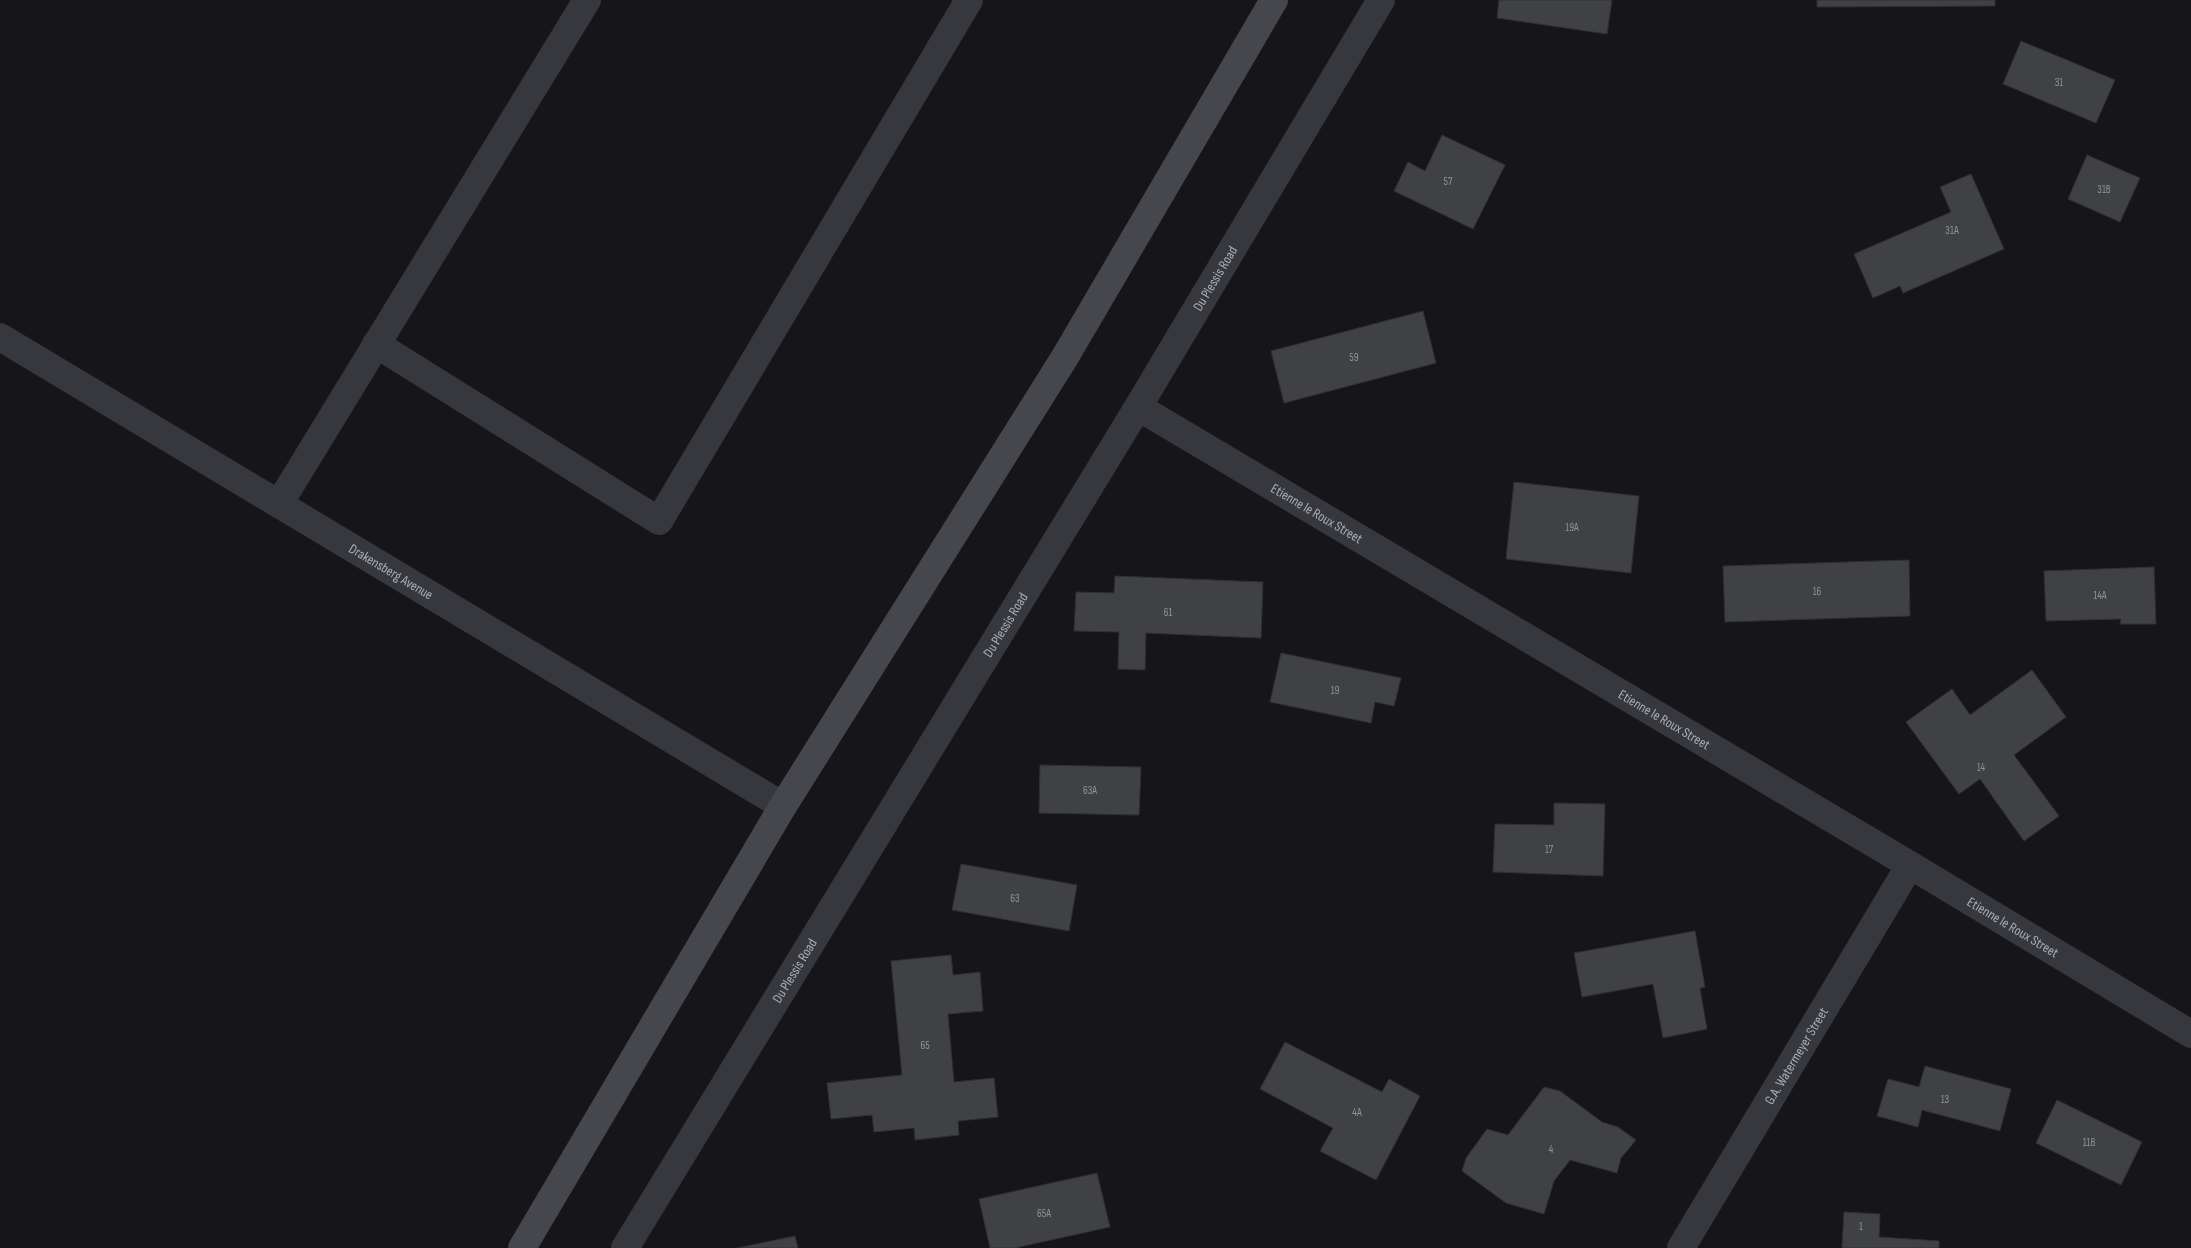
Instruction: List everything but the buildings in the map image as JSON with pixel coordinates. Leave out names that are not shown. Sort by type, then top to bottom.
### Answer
[{"type":"street","points":[[279,504],[587,0]]},
{"type":"street","points":[[376,344],[659,521],[969,0]]},
{"type":"street","points":[[522,1248],[783,806],[1065,357],[1274,0]]},
{"type":"street","name":"Du Plessis Road","points":[[625,1248],[1138,406],[1381,0]]},
{"type":"street","name":"Drakensberg Avenue","points":[[0,338],[783,806]]},
{"type":"street","name":"Etienne le Roux Street","points":[[1138,406],[2191,1034]]},
{"type":"street","name":"G.A. Watermeyer Street","points":[[1681,1248],[1910,865]]}]
